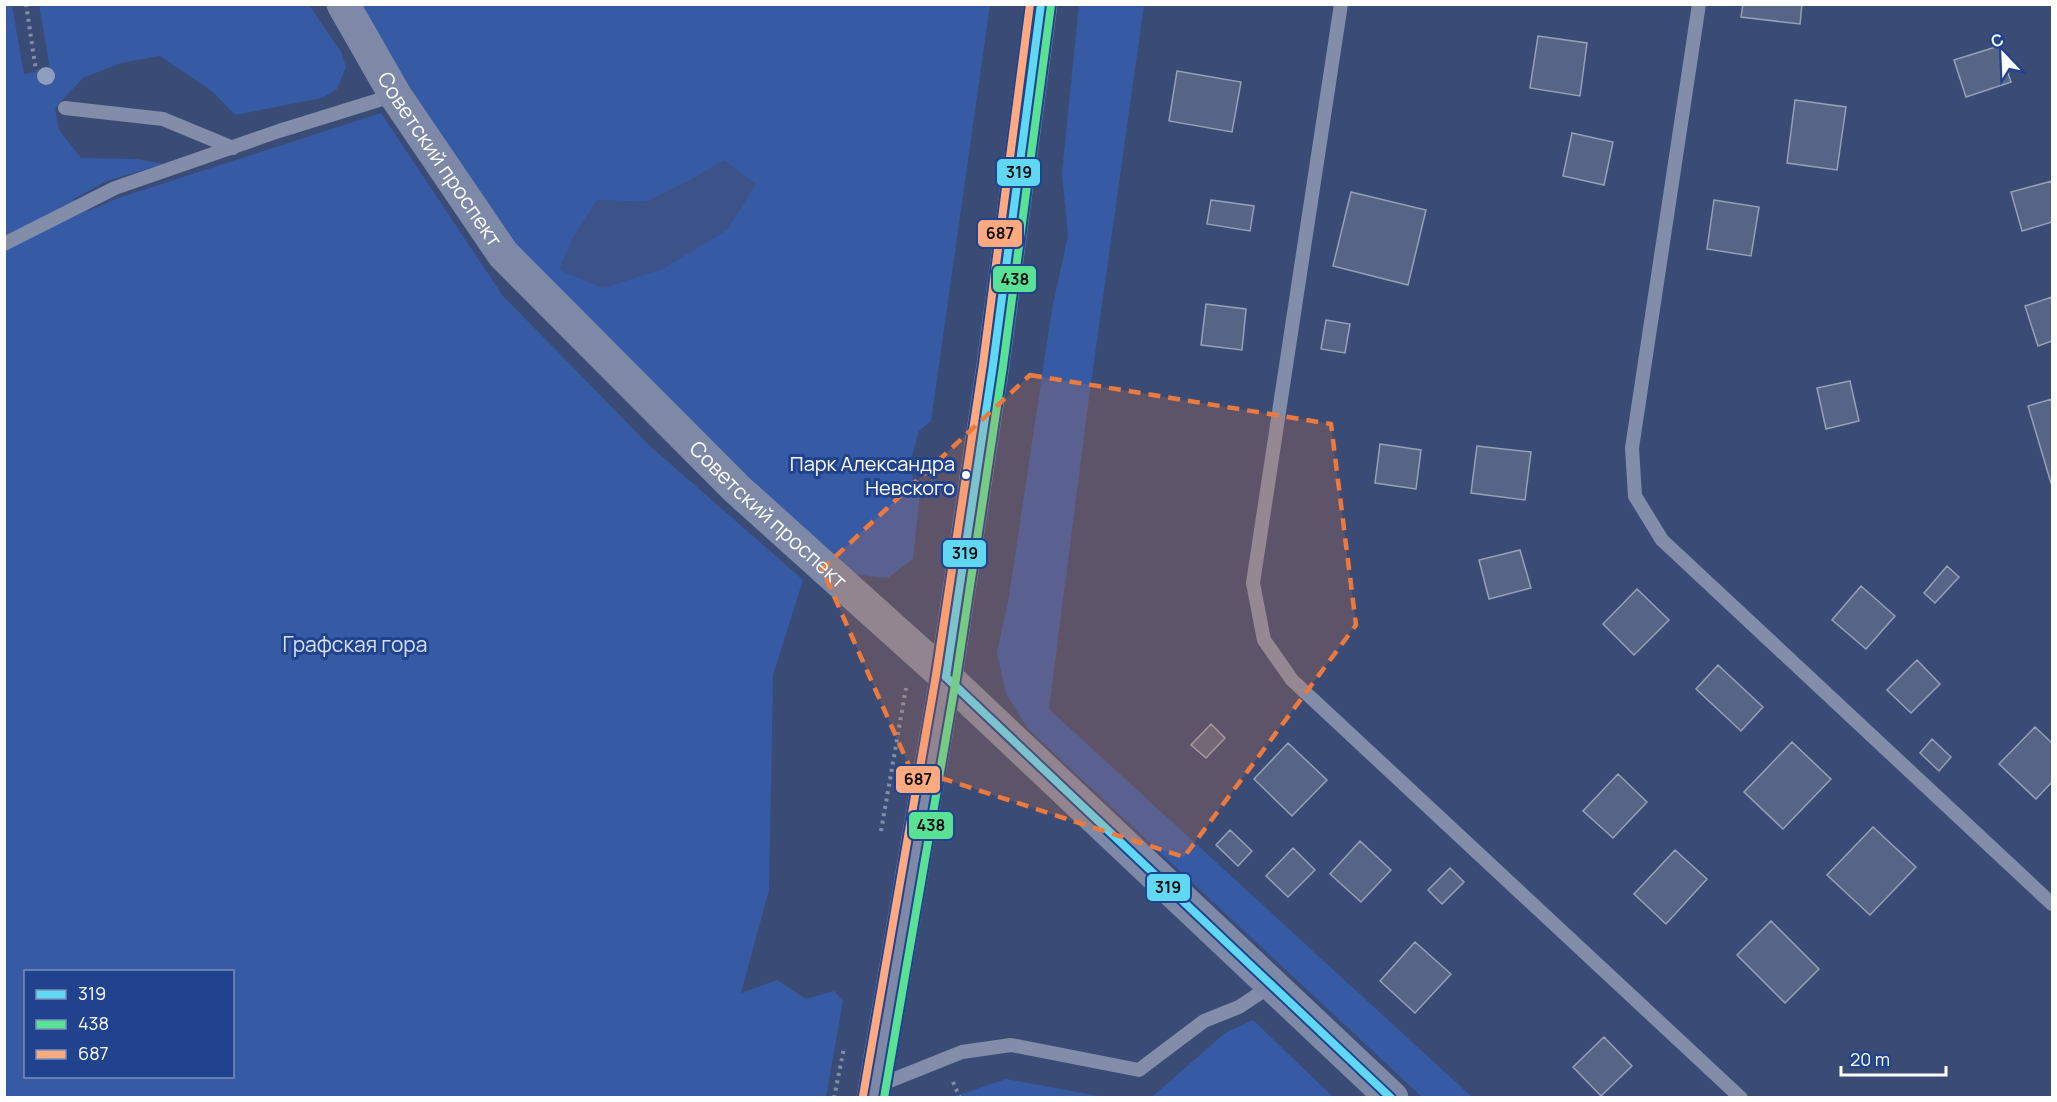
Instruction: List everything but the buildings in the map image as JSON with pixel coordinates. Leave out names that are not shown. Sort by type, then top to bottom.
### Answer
[{"type":"street","name":"Советский проспект","points":[[343,4],[395,94],[503,254],[737,489],[946,677],[1392,1098]]},
{"type":"street","points":[[874,1092],[946,677],[993,365],[1041,4]]},
{"type":"lane","points":[[1341,4],[1253,583],[1264,640],[1292,680],[1742,1098]]},
{"type":"lane","points":[[1699,4],[1632,448],[1635,496],[1662,540],[2052,904]]},
{"type":"lane","points":[[4,244],[115,188],[395,94]]},
{"type":"lane","points":[[65,108],[163,119],[233,147]]},
{"type":"lane","points":[[874,1092],[962,1052],[1011,1045],[1139,1070],[1204,1021],[1239,1006],[1272,985]]},
{"type":"path","points":[[26,4],[36,71]]},
{"type":"highlighted area","points":[[1030,375],[1331,424],[1356,625],[1184,857],[910,768],[822,569]]},
{"type":"green space","name":"Графская гора","points":[[5,5],[12,5],[24,74],[50,69],[39,5],[309,5],[341,52],[346,67],[337,89],[322,98],[235,115],[213,92],[160,56],[121,63],[83,78],[55,108],[59,130],[81,158],[137,159],[164,164],[107,181],[73,199],[89,211],[118,198],[381,113],[503,296],[650,446],[803,580],[773,675],[769,890],[741,993],[777,980],[806,999],[834,991],[843,1001],[826,1097],[5,1098]]},
{"type":"green space","points":[[349,5],[990,5],[931,421],[919,431],[909,467],[920,494],[913,559],[888,578],[852,574],[675,415],[511,248]],"holes":[[[685,183],[663,269],[597,200],[646,202]]]},
{"type":"green space","points":[[1079,5],[1144,5],[1090,390],[1049,709],[1472,1097],[1422,1097],[1028,729],[1006,694],[997,653],[1009,596],[1052,309],[1068,236],[1062,173]]},
{"type":"green space","points":[[1253,1020],[1333,1097],[1152,1097],[1225,1033]]},
{"type":"green space","points":[[1006,1079],[1104,1097],[953,1097]]},
{"type":"shaded area","points":[[724,160],[756,184],[727,230],[663,269],[603,288],[559,270],[572,239],[597,200],[646,202]]},
{"type":"transit line","name":"687","points":[[863,1096],[936,675],[983,364],[1030,4]]},
{"type":"transit line","name":"319","points":[[946,677],[993,365],[1041,4]]},
{"type":"transit line","name":"438","points":[[884,1098],[956,679],[1003,366],[1051,5]]},
{"type":"transit line","name":"319","points":[[946,677],[1391,1098]]},
{"type":"place","name":"Парк Александра Невского","points":[[966,475]]}]
